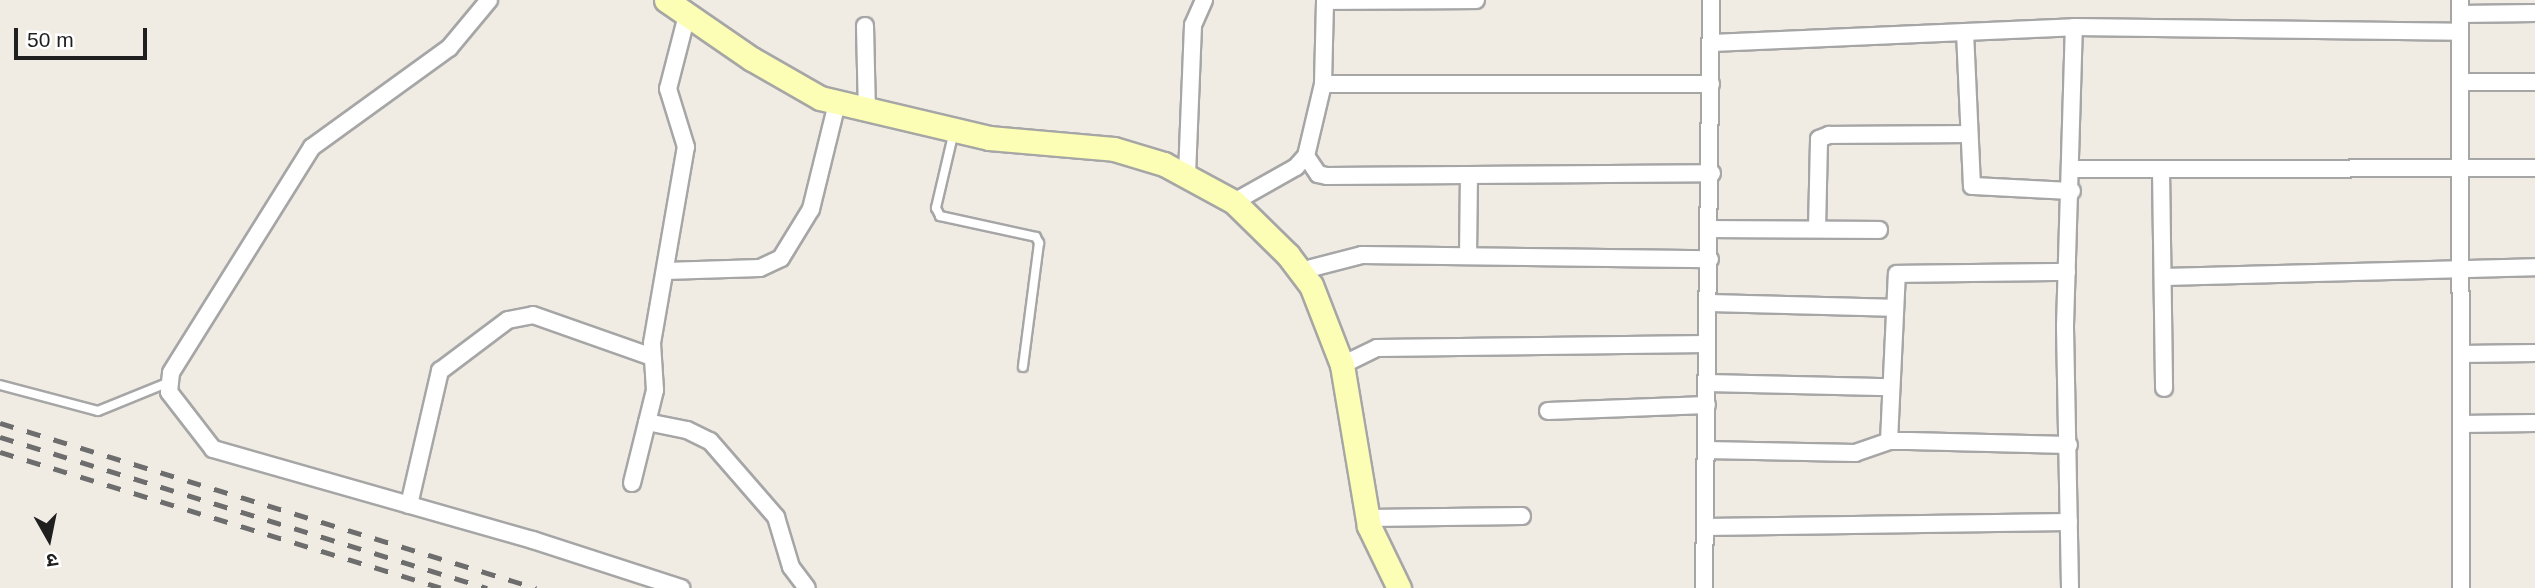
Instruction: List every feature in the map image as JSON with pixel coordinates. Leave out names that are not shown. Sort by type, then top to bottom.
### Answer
[{"type":"main road","points":[[666,0],[752,59],[820,98],[867,112],[954,131],[1038,145],[1114,149],[1187,175],[1234,202],[1311,285],[1342,365],[1368,518],[1386,569],[1399,588]]},
{"type":"street","points":[[489,0],[449,48],[312,148],[167,383],[170,392],[213,449],[409,505],[681,588]]},
{"type":"street","points":[[1187,175],[1193,24],[1205,0]]},
{"type":"street","points":[[1234,202],[1296,167],[1306,156],[1323,84],[1325,0],[1476,0]]},
{"type":"street","points":[[1704,588],[1712,173],[1711,0]]},
{"type":"street","points":[[2462,588],[2460,7],[2535,13]]},
{"type":"street","points":[[632,483],[655,390],[652,357],[687,138],[668,89],[687,15]]},
{"type":"street","points":[[865,26],[867,112]]},
{"type":"street","points":[[1712,43],[2074,27],[2460,32]]},
{"type":"street","points":[[2070,588],[2067,272],[2072,191],[2074,27]]},
{"type":"street","points":[[1965,32],[1970,178],[1978,189],[2072,191]]},
{"type":"street","points":[[2460,82],[2535,82]]},
{"type":"street","points":[[1323,84],[1711,84]]},
{"type":"street","points":[[665,271],[760,268],[781,258],[811,209],[837,103]]},
{"type":"street","points":[[1817,229],[1819,139],[1829,135],[1967,134]]},
{"type":"street","points":[[1306,156],[1318,174],[1327,176],[1712,173]]},
{"type":"street","points":[[2071,169],[2535,168]]},
{"type":"street","points":[[2161,169],[2164,388]]},
{"type":"street","points":[[1468,256],[1469,175]]},
{"type":"street","points":[[1710,229],[1879,230]]},
{"type":"street","points":[[1300,271],[1362,255],[1710,259]]},
{"type":"street","points":[[2163,277],[2535,267]]},
{"type":"street","points":[[1889,442],[1893,308],[1897,274],[1906,271],[2067,272]]},
{"type":"street","points":[[1708,303],[1893,308]]},
{"type":"street","points":[[409,505],[440,371],[508,320],[533,315],[652,357]]},
{"type":"street","points":[[1342,365],[1377,348],[1707,344]]},
{"type":"street","points":[[2461,354],[2535,353]]},
{"type":"street","points":[[1707,383],[1890,387]]},
{"type":"street","points":[[1548,411],[1706,405]]},
{"type":"street","points":[[647,422],[687,430],[710,441],[776,517],[791,567],[807,588]]},
{"type":"street","points":[[2461,424],[2535,423]]},
{"type":"street","points":[[1706,450],[1855,453],[1889,442],[2068,445]]},
{"type":"street","points":[[1368,518],[1522,516]]},
{"type":"street","points":[[1705,527],[2069,522]]},
{"type":"lane","points":[[954,131],[936,208],[940,216],[1036,237],[1040,243],[1023,368]]},
{"type":"lane","points":[[0,384],[98,411],[167,383]]},
{"type":"railway","points":[[0,423],[536,588]]},
{"type":"railway","points":[[0,437],[487,588]]},
{"type":"railway","points":[[0,452],[441,588]]}]
